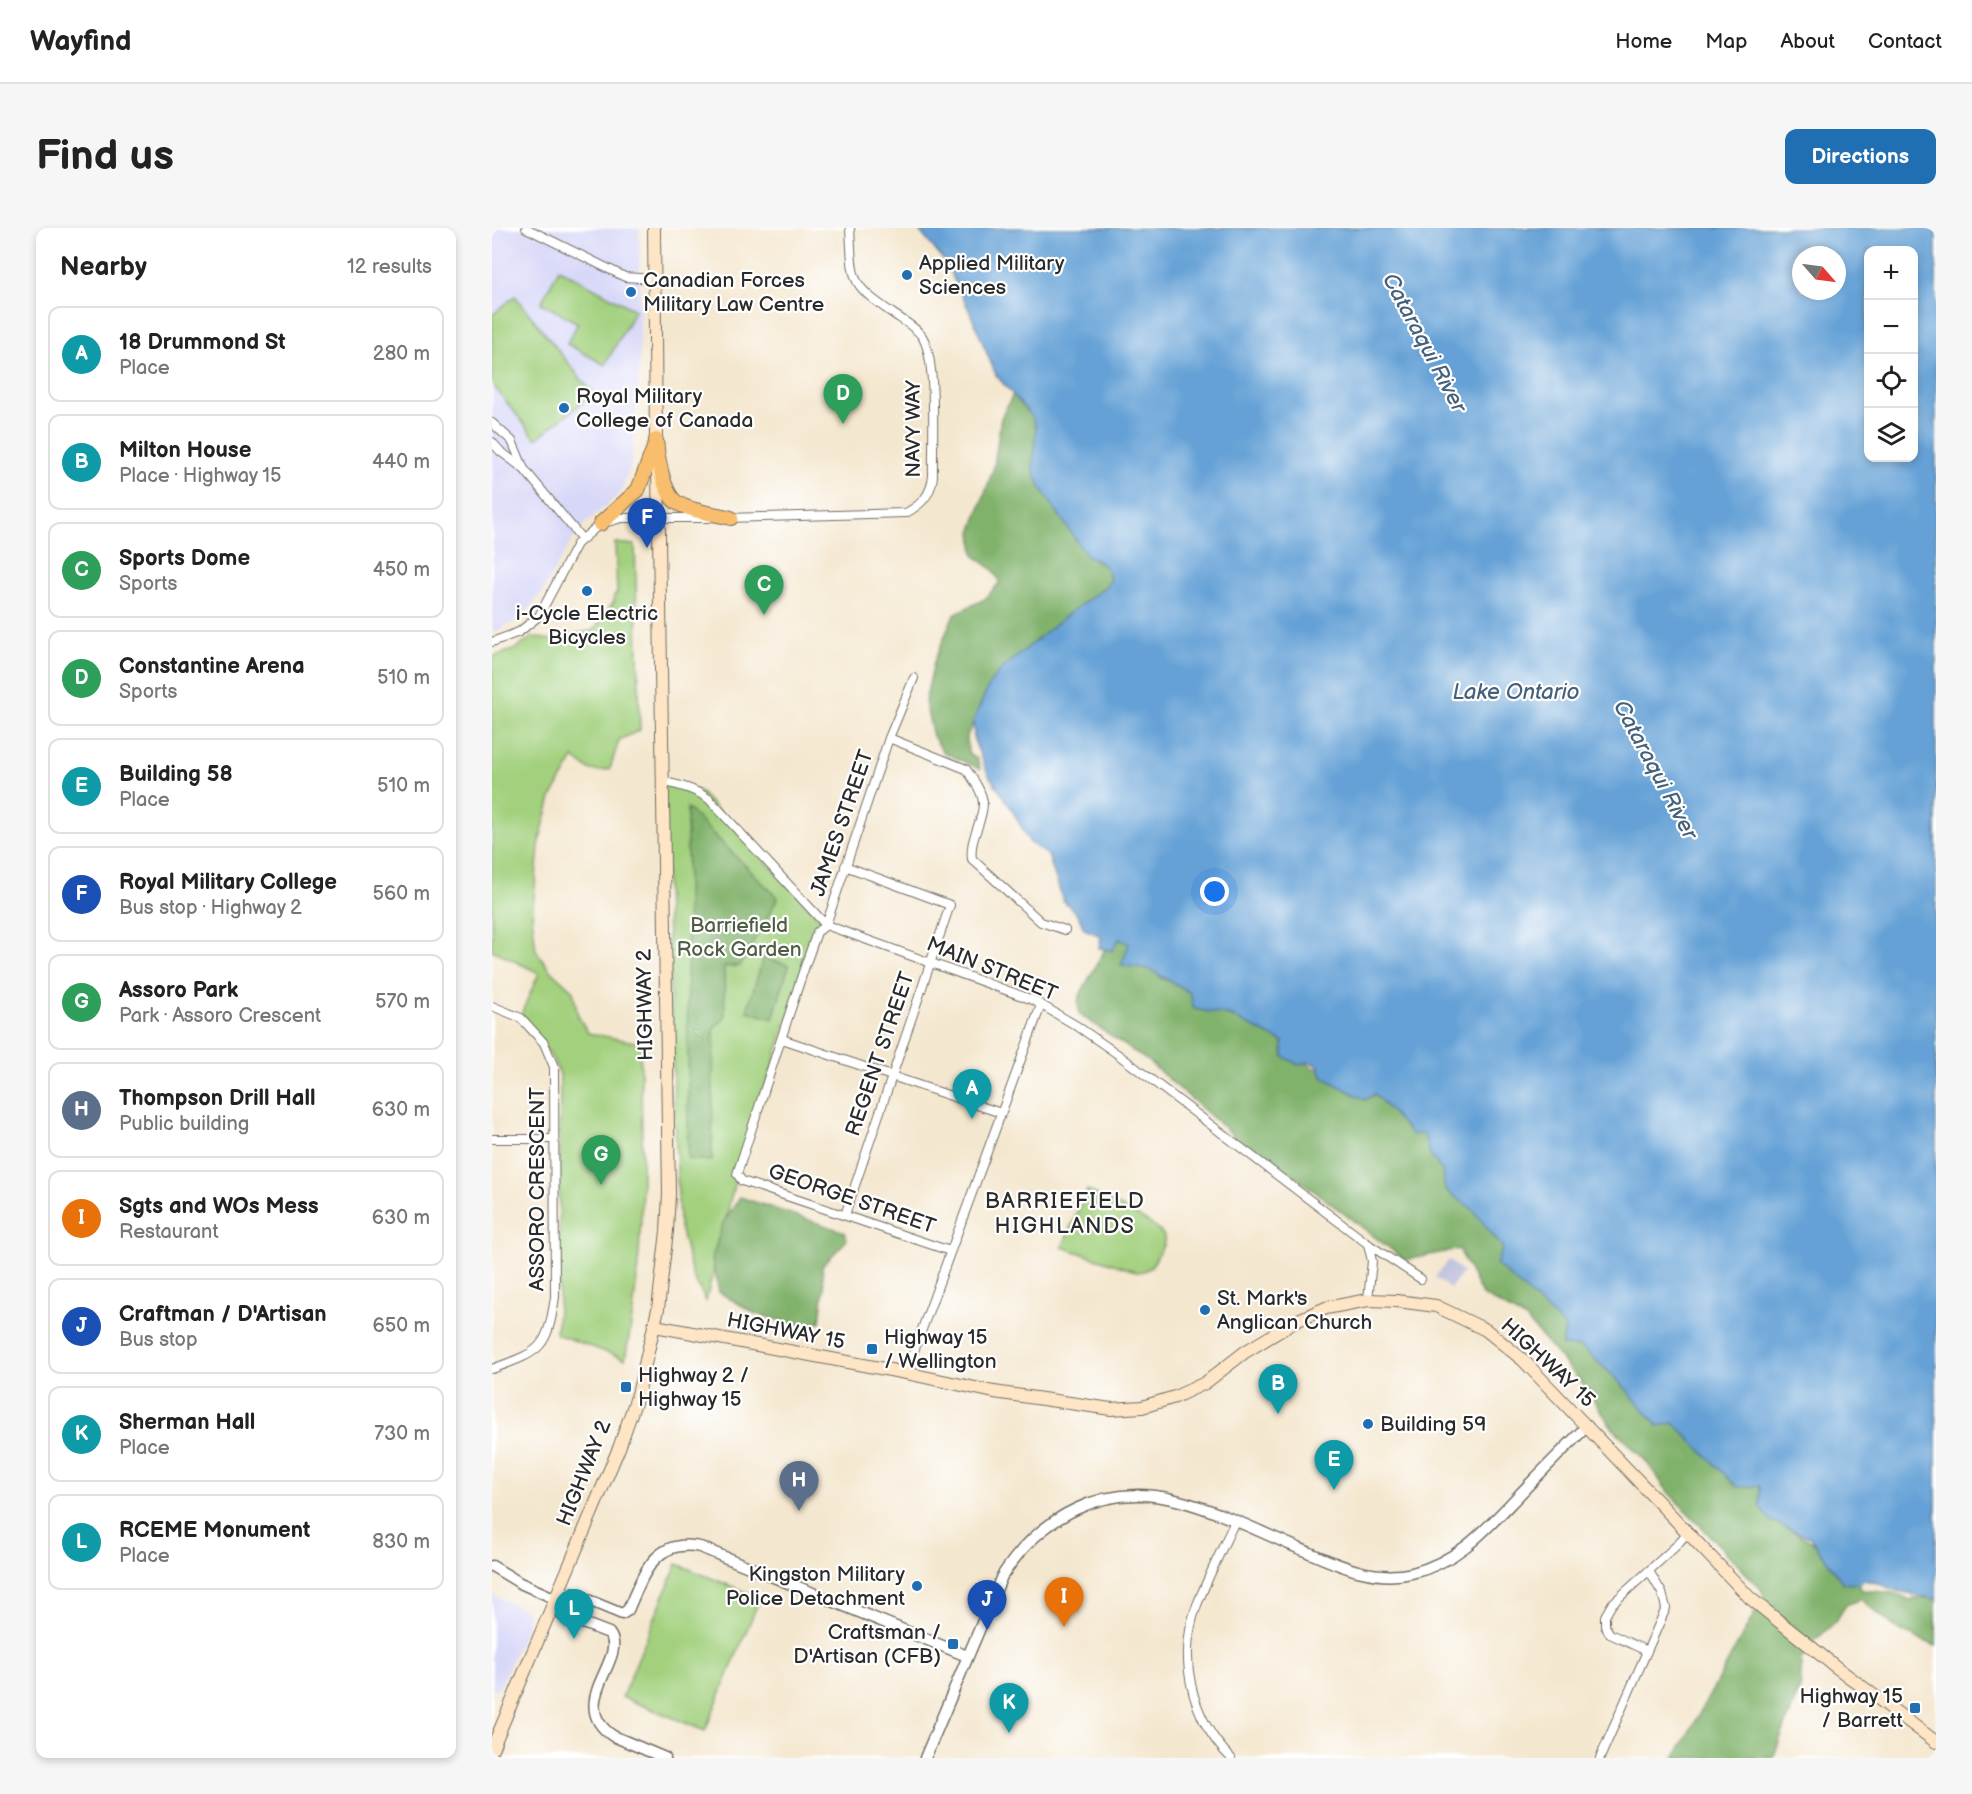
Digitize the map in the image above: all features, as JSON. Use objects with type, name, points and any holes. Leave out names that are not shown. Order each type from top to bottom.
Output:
[{"type":"main road","name":"HIGHWAY 2","points":[[492,1749],[619,1448],[638,1394],[655,1326],[664,1266],[669,1194],[654,228]]},
{"type":"main road","points":[[657,447],[667,489],[677,503],[731,518]]},
{"type":"main road","points":[[600,524],[638,490],[657,447]]},
{"type":"main road","name":"HIGHWAY 15","points":[[655,1326],[906,1373],[994,1392],[1111,1409],[1142,1407],[1175,1397],[1205,1383],[1245,1352],[1296,1321],[1326,1308],[1368,1300],[1436,1306],[1486,1330],[1540,1376],[1750,1598],[1836,1667],[1936,1742]]},
{"type":"street","points":[[526,228],[625,277],[653,279]]},
{"type":"street","name":"NAVY WAY","points":[[600,524],[622,518],[731,518],[906,513],[918,507],[929,493],[933,476],[932,370],[929,350],[921,335],[867,295],[857,283],[852,269],[850,228]]},
{"type":"street","points":[[492,423],[512,441],[524,469]]},
{"type":"street","points":[[492,442],[524,469],[582,539]]},
{"type":"street","points":[[492,642],[519,632],[539,616],[573,551],[582,539],[600,524]]},
{"type":"street","name":"JAMES STREET","points":[[742,1181],[737,1174],[738,1168],[817,932],[826,925],[890,738],[914,678]]},
{"type":"street","points":[[890,738],[966,769],[974,780],[983,801],[970,847],[972,859],[1041,922],[1065,930]]},
{"type":"street","name":"MAIN STREET","points":[[662,782],[699,791],[709,798],[826,925],[1033,1000],[1077,1026],[1368,1244],[1421,1279]]},
{"type":"street","name":"REGENT STREET","points":[[845,866],[950,904],[845,1215]]},
{"type":"street","points":[[906,1373],[1041,1005]]},
{"type":"street","name":"ASSORO CRESCENT","points":[[492,1006],[521,1018],[544,1044],[554,1067],[555,1297],[548,1335],[530,1355],[492,1369]]},
{"type":"street","points":[[782,1040],[1001,1113]]},
{"type":"street","points":[[492,1139],[554,1139]]},
{"type":"street","name":"GEORGE STREET","points":[[742,1181],[950,1251]]},
{"type":"street","points":[[1368,1244],[1372,1261],[1368,1300]]},
{"type":"street","points":[[925,1758],[995,1590],[1015,1556],[1034,1536],[1074,1510],[1101,1500],[1130,1496],[1175,1500],[1235,1521],[1357,1572],[1383,1576],[1412,1573],[1444,1562],[1469,1545],[1587,1426]]},
{"type":"street","points":[[1231,1758],[1216,1741],[1202,1719],[1193,1693],[1188,1667],[1188,1642],[1197,1607],[1235,1521]]},
{"type":"street","points":[[1647,1651],[1610,1634],[1605,1626],[1605,1616],[1612,1604],[1688,1532]]},
{"type":"street","points":[[492,1566],[520,1583],[555,1598],[572,1593],[622,1614],[628,1610],[647,1568],[656,1557],[667,1549],[689,1544],[968,1656]]},
{"type":"street","points":[[1600,1758],[1666,1608],[1662,1593],[1648,1571]]},
{"type":"street","points":[[555,1598],[562,1615],[609,1633],[613,1638],[614,1647],[595,1696],[594,1706],[605,1731],[665,1758]]},
{"type":"shaded area","name":"Royal Military College of Canada","points":[[492,228],[639,228],[640,354],[632,461],[622,490],[584,524],[570,543],[541,594],[521,618],[492,633]]},
{"type":"shaded area","points":[[1449,1260],[1463,1272],[1450,1289],[1435,1277]]},
{"type":"shaded area","points":[[492,1594],[527,1611],[527,1625],[499,1689],[492,1689]]},
{"type":"green space","points":[[559,269],[635,310],[605,365],[567,344],[578,323],[541,303]]},
{"type":"green space","points":[[515,296],[593,394],[536,439],[492,384],[492,315]]},
{"type":"green space","points":[[1017,387],[1115,564],[1118,588],[984,700],[967,736],[968,753],[977,759],[980,769],[943,752],[933,736],[925,702],[934,662],[954,614],[985,599],[1000,582],[993,570],[974,555],[972,530],[994,467],[1001,418]]},
{"type":"green space","points":[[615,543],[635,545],[640,730],[619,740],[610,769],[590,770],[574,758],[551,798],[540,838],[532,917],[536,950],[549,969],[573,991],[578,1016],[588,1033],[640,1043],[642,1202],[637,1281],[625,1359],[556,1334],[559,1297],[560,1074],[548,1051],[519,1019],[539,973],[492,950],[492,657],[516,649],[532,637],[552,640],[594,630],[614,602],[614,595],[617,594]]},
{"type":"green space","name":"Barriefield Rock Garden","points":[[662,782],[699,791],[826,925],[817,932],[738,1168],[706,1301],[692,1274],[679,1223]]},
{"type":"green space","points":[[687,808],[778,898],[740,966],[724,967],[725,1018],[714,1028],[712,1161],[688,1159]]},
{"type":"green space","points":[[1142,936],[1161,978],[1205,990],[1227,1015],[1247,1022],[1271,1025],[1313,1068],[1335,1072],[1395,1092],[1736,1470],[1768,1493],[1783,1525],[1829,1552],[1862,1590],[1894,1593],[1910,1600],[1936,1596],[1936,1646],[1899,1630],[1860,1599],[1846,1605],[1835,1622],[1809,1646],[1801,1660],[1801,1685],[1773,1758],[1675,1758],[1764,1596],[1761,1589],[1669,1493],[1645,1460],[1612,1427],[1581,1382],[1526,1319],[1482,1295],[1459,1249],[1405,1260],[1276,1162],[1244,1145],[1149,1062],[1079,1014],[1078,1001],[1082,991],[1109,942]]},
{"type":"green space","points":[[763,958],[789,965],[773,1019],[747,1011]]},
{"type":"green space","points":[[1087,1190],[1152,1225],[1164,1237],[1164,1244],[1148,1269],[1138,1272],[1062,1247]]},
{"type":"green space","points":[[740,1197],[845,1232],[846,1241],[822,1266],[824,1287],[820,1322],[805,1327],[756,1314],[719,1292],[712,1258],[723,1223]]},
{"type":"green space","points":[[677,1564],[760,1598],[705,1731],[622,1697]]},
{"type":"water","name":"Lake Ontario","points":[[917,228],[1936,228],[1936,1599],[1903,1593],[1864,1580],[1858,1584],[1843,1583],[1810,1537],[1771,1521],[1760,1508],[1760,1486],[1737,1487],[1674,1423],[1658,1426],[1618,1380],[1581,1347],[1562,1346],[1565,1327],[1496,1264],[1503,1248],[1472,1209],[1445,1190],[1443,1172],[1430,1155],[1423,1133],[1412,1135],[1375,1094],[1365,1100],[1322,1077],[1319,1067],[1310,1062],[1298,1065],[1283,1056],[1283,1042],[1231,1016],[1194,1009],[1190,993],[1149,969],[1121,965],[1129,944],[1119,939],[1112,951],[1099,948],[1101,936],[1084,929],[1078,915],[1063,900],[1048,855],[1030,843],[1011,808],[988,774],[974,740],[973,721],[990,683],[1003,668],[1063,618],[1105,587],[1110,581],[1109,574],[1105,566],[1086,555],[1040,487],[1033,468],[1036,428],[1032,417],[996,375],[969,310],[945,262]]},
{"type":"place","name":"Applied Military Sciences","points":[[907,275]]},
{"type":"place","name":"Canadian Forces Military Law Centre","points":[[631,292]]},
{"type":"place","name":"Royal Military College of Canada","points":[[564,408]]},
{"type":"place","name":"Constantine Arena","points":[[843,424]]},
{"type":"place","name":"Royal Military College","points":[[647,548]]},
{"type":"place","name":"i-Cycle Electric Bicycles","points":[[587,591]]},
{"type":"place","name":"Sports Dome","points":[[764,615]]},
{"type":"place","name":"18 Drummond St","points":[[972,1119]]},
{"type":"place","name":"Assoro Park","points":[[601,1185]]},
{"type":"place","name":"St. Mark's Anglican Church","points":[[1205,1310]]},
{"type":"place","name":"Highway 15 / Wellington","points":[[872,1349]]},
{"type":"place","name":"Highway 2 / Highway 15","points":[[626,1387]]},
{"type":"place","name":"Milton House","points":[[1278,1414]]},
{"type":"place","name":"Building 59","points":[[1368,1424]]},
{"type":"place","name":"Building 58","points":[[1334,1490]]},
{"type":"place","name":"Thompson Drill Hall","points":[[799,1511]]},
{"type":"place","name":"Kingston Military Police Detachment","points":[[917,1586]]},
{"type":"place","name":"Sgts and WOs Mess","points":[[1064,1627]]},
{"type":"place","name":"Craftman / D'Artisan","points":[[987,1630]]},
{"type":"place","name":"RCEME Monument","points":[[574,1639]]},
{"type":"place","name":"Craftsman / D'Artisan (CFB)","points":[[953,1644]]},
{"type":"place","name":"Highway 15 / Barrett","points":[[1915,1708]]},
{"type":"place","name":"Sherman Hall","points":[[1009,1733]]},
{"type":"district","name":"BARRIEFIELD HIGHLANDS","points":[[1065,1214]]},
{"type":"water label","name":"Cataraqui River","points":[[1424,343]]},
{"type":"water label","name":"Cataraqui River","points":[[1655,770]]}]
